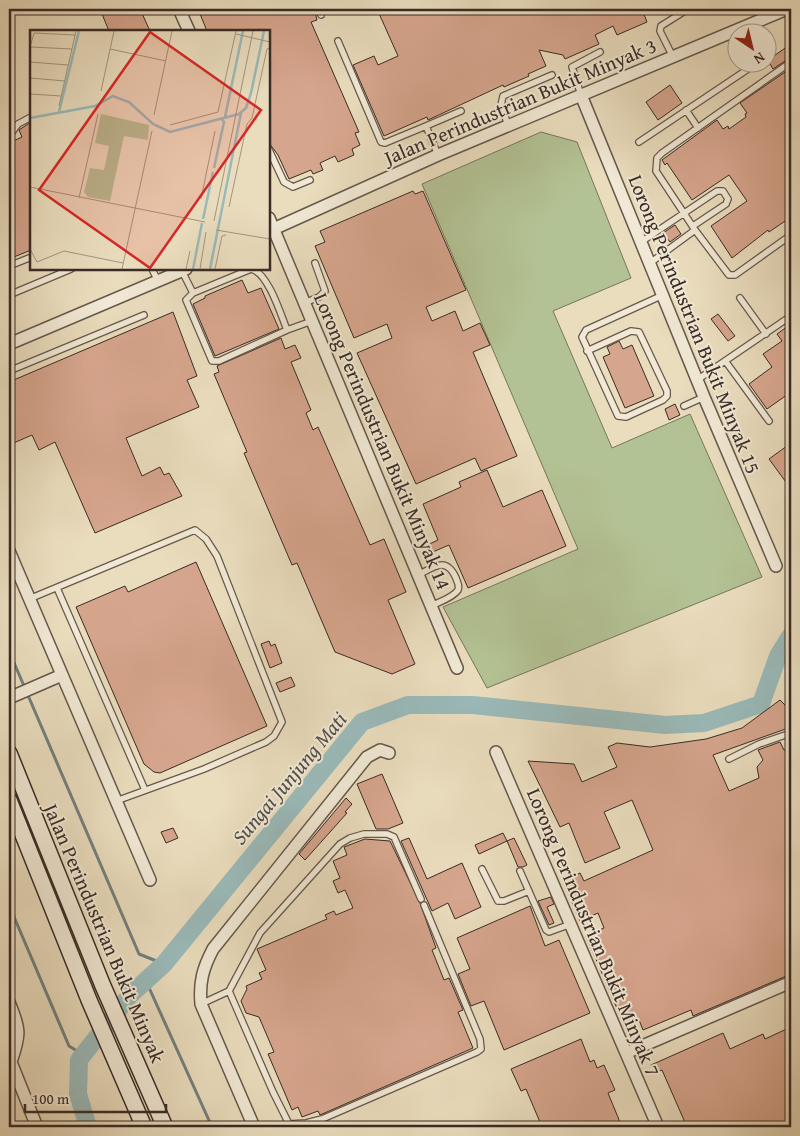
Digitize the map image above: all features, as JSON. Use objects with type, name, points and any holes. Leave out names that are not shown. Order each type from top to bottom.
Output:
[{"type":"main road","name":"Jalan Perindustrian Bukit Minyak","points":[[9,753],[103,986],[165,1127]]},
{"type":"main road","name":"Jalan Perindustrian Bukit Minyak","points":[[9,800],[89,1000],[144,1127]]},
{"type":"street","points":[[179,9],[189,30]]},
{"type":"street","name":"Jalan Perindustrian Bukit Minyak 3","points":[[271,230],[508,125],[787,9]]},
{"type":"street","name":"Lorong Perindustrian Bukit Minyak 15","points":[[581,95],[704,398],[776,566]]},
{"type":"street","name":"Lorong Perindustrian Bukit Minyak 14","points":[[271,230],[304,302],[457,668]]},
{"type":"street","points":[[9,344],[184,270]]},
{"type":"street","points":[[9,551],[150,880]]},
{"type":"street","points":[[9,698],[62,675]]},
{"type":"street","points":[[254,1127],[201,1004],[200,984],[202,971],[214,949],[366,757],[380,750],[389,753]]},
{"type":"street","name":"Lorong Perindustrian Bukit Minyak 7","points":[[496,752],[658,1127]]},
{"type":"street","points":[[626,1053],[791,982]]},
{"type":"street","points":[[9,1002],[18,1026],[19,1039],[10,1060],[37,1127]]},
{"type":"lane","points":[[673,56],[660,30],[661,26],[688,9]]},
{"type":"lane","points":[[338,41],[381,142],[385,143],[461,111]]},
{"type":"lane","points":[[581,95],[572,67],[600,52]]},
{"type":"lane","points":[[791,62],[662,153],[656,165],[656,171],[683,213],[725,272],[732,275],[791,235]]},
{"type":"lane","points":[[639,142],[743,72]]},
{"type":"lane","points":[[508,125],[501,105],[503,96],[552,75]]},
{"type":"lane","points":[[686,110],[698,128]]},
{"type":"lane","points":[[9,136],[18,124],[30,118]]},
{"type":"lane","points":[[426,126],[438,155]]},
{"type":"lane","points":[[270,152],[284,182],[288,185],[292,187],[310,180]]},
{"type":"lane","points":[[641,242],[717,191],[723,191],[728,199],[726,204],[650,263]]},
{"type":"lane","points":[[9,266],[29,258]]},
{"type":"lane","points":[[304,302],[319,297],[325,290],[315,263]]},
{"type":"lane","points":[[9,296],[69,270]]},
{"type":"lane","points":[[152,270],[158,281]]},
{"type":"lane","points":[[184,270],[192,293]]},
{"type":"lane","points":[[287,330],[266,282],[255,270],[192,293],[186,300],[212,361],[219,361],[287,330],[312,321]]},
{"type":"lane","points":[[587,351],[637,330],[641,334],[667,391],[667,396],[656,404],[620,418],[616,414],[587,351],[582,337],[586,330],[663,294]]},
{"type":"lane","points":[[740,298],[766,334]]},
{"type":"lane","points":[[9,371],[144,315]]},
{"type":"lane","points":[[697,380],[791,316]]},
{"type":"lane","points":[[726,362],[769,421]]},
{"type":"lane","points":[[684,406],[704,398]]},
{"type":"lane","points":[[29,599],[195,530],[206,539],[217,556],[282,722],[274,736],[266,742],[204,770],[116,800]]},
{"type":"lane","points":[[418,575],[438,565],[448,566],[452,570],[458,585],[454,594],[431,606]]},
{"type":"lane","points":[[56,588],[145,790]]},
{"type":"lane","points":[[729,758],[759,744],[791,734]]},
{"type":"lane","points":[[201,1004],[230,991],[260,933],[335,848],[350,838],[374,833],[394,837],[480,1039],[480,1049],[322,1119],[306,1123],[289,1124],[283,1127]]},
{"type":"lane","points":[[482,870],[498,901],[504,901],[529,891]]},
{"type":"lane","points":[[520,872],[546,930],[549,932],[571,924]]},
{"type":"lane","points":[[230,991],[273,1092],[289,1124]]},
{"type":"green space","points":[[541,132],[577,142],[631,278],[553,311],[612,448],[690,414],[762,577],[487,688],[443,607],[578,549],[422,184]]},
{"type":"building","points":[[100,9],[140,9],[150,30],[109,30]]},
{"type":"building","points":[[198,9],[314,9],[317,20],[311,22],[359,132],[355,133],[360,145],[352,149],[354,155],[338,162],[335,156],[320,163],[323,170],[313,174],[311,170],[289,179],[278,155],[270,144],[270,30],[207,30]]},
{"type":"building","points":[[377,9],[642,9],[647,22],[617,35],[613,26],[595,35],[599,44],[565,59],[563,55],[539,50],[546,66],[528,74],[529,76],[504,87],[503,85],[428,120],[427,117],[384,136],[353,65],[374,56],[378,65],[398,56]]},
{"type":"building","points":[[791,44],[791,57],[778,66],[778,53]]},
{"type":"building","points":[[791,68],[791,217],[769,232],[768,230],[732,258],[711,226],[747,201],[729,175],[692,200],[667,163],[665,165],[662,160],[717,120],[723,129],[728,126],[729,129],[746,117],[745,114],[747,113],[740,103]]},
{"type":"building","points":[[670,85],[682,103],[658,120],[646,102]]},
{"type":"building","points":[[30,123],[30,250],[9,259],[9,143],[22,137],[19,130]]},
{"type":"building","points":[[413,191],[415,194],[423,191],[466,290],[426,307],[432,321],[455,311],[463,331],[480,323],[490,345],[473,352],[517,456],[481,471],[475,458],[416,484],[357,353],[392,338],[387,324],[354,338],[315,246],[325,242],[320,231]]},
{"type":"building","points":[[675,225],[681,234],[670,242],[663,233]]},
{"type":"building","points":[[242,280],[248,293],[261,288],[279,329],[215,356],[193,304],[205,298],[205,296]]},
{"type":"building","points":[[173,312],[197,376],[187,380],[199,407],[126,438],[142,476],[160,467],[164,475],[169,473],[182,496],[95,533],[55,442],[39,450],[32,435],[9,445],[9,382]]},
{"type":"building","points":[[718,314],[735,336],[728,341],[711,319]]},
{"type":"building","points":[[791,324],[791,392],[767,409],[749,384],[772,367],[763,354],[782,341],[777,334]]},
{"type":"building","points":[[281,338],[285,349],[295,345],[301,358],[291,362],[311,410],[306,413],[313,430],[318,427],[370,545],[384,539],[406,592],[388,600],[415,664],[392,674],[335,652],[297,563],[292,565],[244,453],[247,452],[214,374],[219,372],[217,366]]},
{"type":"building","points":[[619,341],[623,349],[632,345],[654,396],[625,408],[603,357],[610,354],[607,347]]},
{"type":"building","points":[[675,404],[680,415],[669,420],[665,409]]},
{"type":"building","points":[[791,443],[791,489],[769,459]]},
{"type":"building","points":[[487,470],[503,507],[542,490],[566,546],[468,588],[449,545],[428,554],[425,546],[438,540],[423,504],[461,487],[459,482]]},
{"type":"building","points":[[196,562],[267,726],[160,773],[154,772],[144,764],[76,607],[125,586],[128,592]]},
{"type":"building","points":[[269,641],[271,646],[275,644],[282,663],[270,668],[261,644]]},
{"type":"building","points":[[291,677],[295,686],[280,692],[276,683]]},
{"type":"building","points":[[791,699],[791,727],[713,755],[729,791],[759,778],[757,767],[763,760],[758,750],[780,742],[784,750],[791,751],[791,974],[693,1016],[691,1010],[643,1030],[639,1020],[625,1027],[586,936],[604,928],[598,913],[580,921],[563,881],[580,873],[584,881],[653,850],[632,800],[604,812],[620,848],[585,863],[569,823],[560,827],[528,761],[574,764],[582,782],[617,767],[608,747],[617,743],[650,747],[706,739],[742,728],[780,700],[785,705]]},
{"type":"building","points":[[382,774],[403,823],[388,829],[376,829],[357,784]]},
{"type":"building","points":[[346,798],[352,804],[345,812],[347,813],[305,860],[299,854]]},
{"type":"building","points":[[173,828],[178,838],[166,843],[161,832]]},
{"type":"building","points":[[503,833],[507,841],[479,854],[475,845]]},
{"type":"building","points":[[409,838],[427,879],[462,863],[481,907],[455,919],[448,903],[432,911],[401,841]]},
{"type":"building","points":[[514,838],[527,865],[523,867],[518,867],[507,841]]},
{"type":"building","points":[[365,839],[390,841],[420,903],[436,948],[432,950],[444,980],[449,978],[463,1010],[458,1012],[473,1048],[320,1115],[318,1111],[302,1117],[298,1107],[292,1110],[268,1054],[274,1052],[259,1017],[246,1013],[241,1001],[247,989],[246,986],[262,979],[259,973],[266,970],[257,949],[327,919],[325,915],[334,911],[336,915],[353,908],[345,890],[338,893],[333,881],[340,878],[333,861],[347,855],[344,847]]},
{"type":"building","points":[[551,897],[554,904],[547,907],[554,923],[549,925],[538,901]]},
{"type":"building","points":[[530,906],[545,946],[559,940],[590,1013],[504,1050],[484,1001],[471,1006],[458,974],[470,969],[457,938]]},
{"type":"building","points":[[791,1027],[791,1127],[687,1127],[662,1070],[655,1073],[651,1065],[723,1033],[730,1049],[763,1034],[765,1039]]},
{"type":"building","points":[[581,1039],[590,1062],[594,1060],[597,1068],[604,1065],[615,1090],[608,1093],[622,1127],[542,1127],[526,1089],[521,1091],[511,1069]]},
{"type":"waterway","name":"Sungai Junjung Mati","points":[[88,1127],[78,1094],[79,1060],[130,995],[164,964],[362,722],[408,705],[473,705],[665,725],[704,723],[761,704],[778,656],[791,635]]},
{"type":"waterway","points":[[9,651],[139,954],[164,964]]},
{"type":"waterway","points":[[9,905],[69,1046],[82,1054]]},
{"type":"waterway","points":[[146,981],[212,1127]]}]
